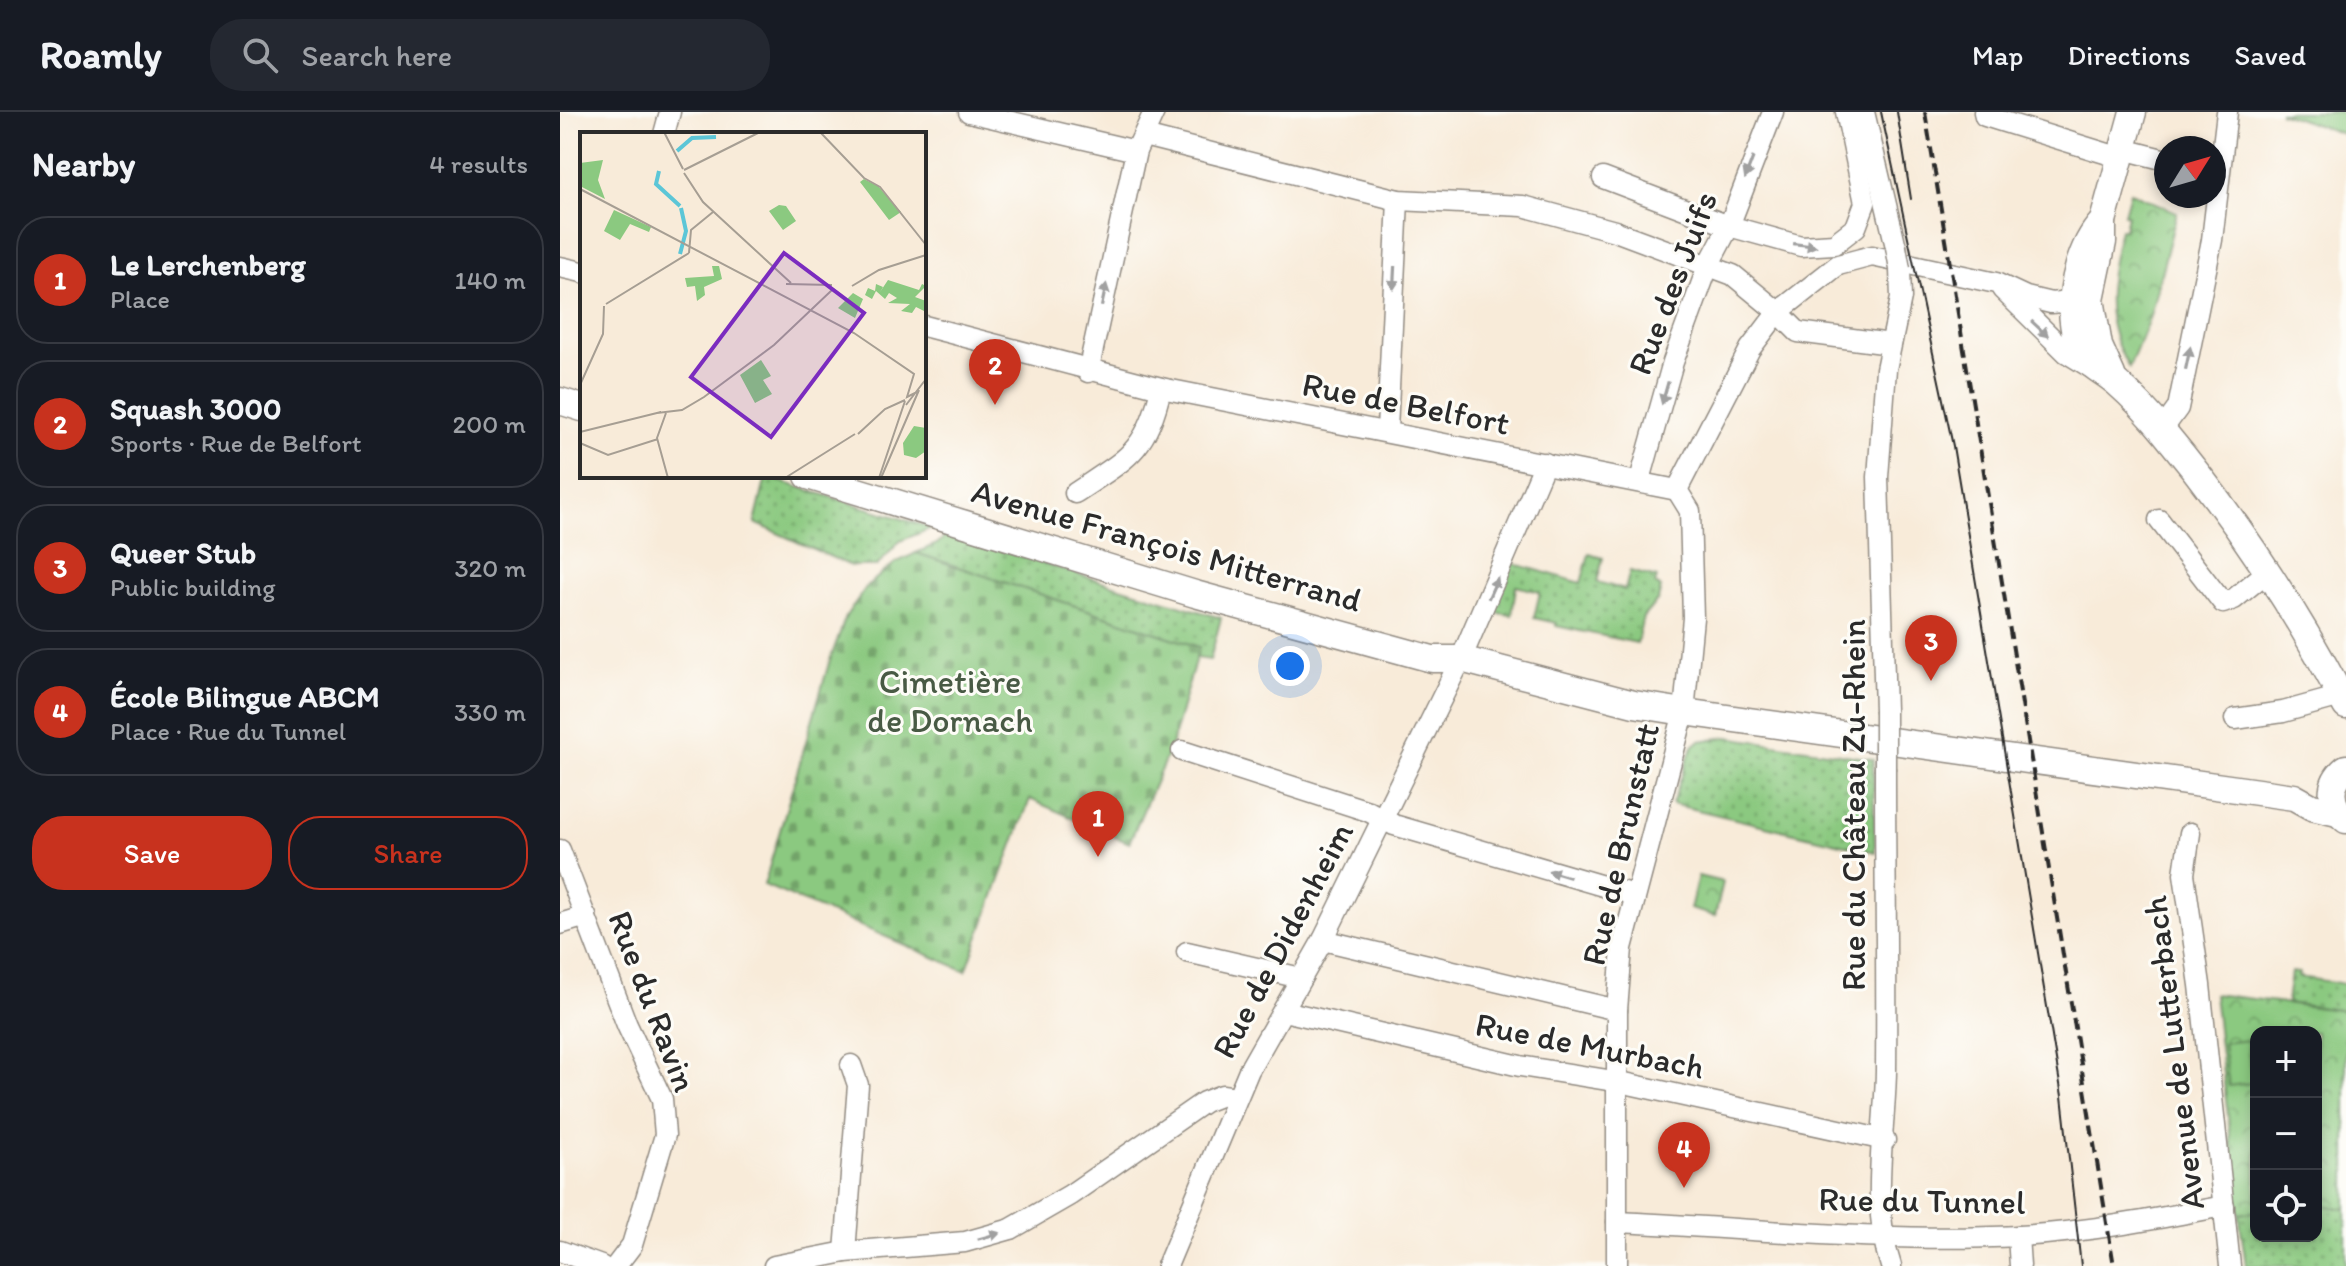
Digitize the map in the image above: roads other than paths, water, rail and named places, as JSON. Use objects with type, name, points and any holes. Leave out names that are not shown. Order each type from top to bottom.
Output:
[{"type":"main road","points":[[2133,112],[2082,299],[2072,320],[2077,343],[2090,367],[2116,382],[2162,430],[2236,524],[2301,622],[2343,701]]},
{"type":"main road","points":[[2082,299],[2116,382]]},
{"type":"main road","points":[[560,385],[580,390]]},
{"type":"main road","points":[[560,401],[580,407]]},
{"type":"main road","name":"Avenue François Mitterrand","points":[[815,478],[1195,594],[1432,659],[1461,659],[1634,704],[2294,797],[2312,807],[2342,816]]},
{"type":"main road","name":"Avenue François Mitterrand","points":[[871,478],[915,494],[1200,578],[1435,642],[1461,659]]},
{"type":"main road","points":[[2342,771],[2332,794],[2342,816]]},
{"type":"main road","name":"Avenue François Mitterrand","points":[[2294,797],[2342,771]]},
{"type":"street","points":[[665,132],[670,112]]},
{"type":"street","points":[[969,112],[1140,143],[1398,200],[1523,206],[1615,231],[1733,275],[1798,332],[1891,344]]},
{"type":"street","points":[[1088,372],[1140,143],[1154,112]]},
{"type":"street","name":"Rue des Juifs","points":[[1640,480],[1673,362],[1708,266],[1729,226],[1773,112]]},
{"type":"street","points":[[1603,178],[1729,226],[1813,247],[1834,244],[1850,234],[1862,215],[1865,196],[1846,112]]},
{"type":"street","name":"Rue du Château Zu-Rhein","points":[[1864,112],[1896,247],[1901,298],[1891,344],[1878,477],[1888,938],[1885,1140],[1880,1206],[1883,1236],[1891,1266]]},
{"type":"street","points":[[1984,112],[1985,116],[2122,154],[2154,158]]},
{"type":"street","points":[[2223,136],[2227,112]]},
{"type":"street","points":[[1387,430],[1398,200]]},
{"type":"street","points":[[2162,430],[2178,408],[2212,208]]},
{"type":"street","points":[[1677,490],[1750,349],[1778,312],[1823,274],[1859,257],[1885,258],[1996,283],[2026,297],[2051,303],[2082,299]]},
{"type":"street","points":[[560,267],[580,272]]},
{"type":"street","points":[[1996,283],[2067,353],[2090,367]]},
{"type":"street","name":"Rue de Belfort","points":[[926,327],[1088,372],[1161,388],[1640,480],[1677,490]]},
{"type":"street","points":[[1075,493],[1127,459],[1143,442],[1154,422],[1161,388]]},
{"type":"street","name":"Rue de Didenheim","points":[[774,1266],[845,1252],[951,1244],[1011,1229],[1070,1195],[1204,1102],[1222,1095],[1236,1097],[1323,940],[1461,659],[1545,463]]},
{"type":"street","name":"Rue de Brunstatt","points":[[1617,1266],[1620,1082],[1617,1010],[1622,948],[1684,712],[1693,618],[1690,511],[1677,490]]},
{"type":"street","points":[[2159,520],[2223,603],[2234,599],[2268,571]]},
{"type":"street","points":[[2235,719],[2343,701]]},
{"type":"street","points":[[1182,751],[1368,811],[1394,825],[1634,895]]},
{"type":"street","name":"Avenue de Lutterbach","points":[[2190,833],[2184,874],[2200,985],[2230,1266]]},
{"type":"street","name":"Rue du Ravin","points":[[560,850],[627,1025],[662,1099],[665,1135],[632,1245],[616,1266]]},
{"type":"street","points":[[560,924],[586,916]]},
{"type":"street","points":[[1323,940],[1617,1010]]},
{"type":"street","points":[[1187,952],[1301,978]]},
{"type":"street","name":"Rue de Murbach","points":[[1284,1011],[1520,1066],[1620,1082],[1885,1140]]},
{"type":"street","points":[[845,1252],[858,1085],[851,1065]]},
{"type":"street","points":[[1167,1266],[1236,1097]]},
{"type":"street","name":"Rue du Tunnel","points":[[1617,1222],[1883,1236],[2018,1236],[2125,1224],[2224,1206]]},
{"type":"street","points":[[2018,1236],[2020,1266]]},
{"type":"street","points":[[560,1251],[601,1266]]},
{"type":"tram line","points":[[1881,112],[1953,446],[2062,1096],[2081,1266]]},
{"type":"tram line","points":[[1897,112],[1911,199]]},
{"type":"railway","points":[[1925,112],[2114,1266]]},
{"type":"place","name":"Squash 3000","points":[[995,405]]},
{"type":"place","name":"Queer Stub","points":[[1931,681]]},
{"type":"place","name":"Le Lerchenberg","points":[[1098,857]]},
{"type":"place","name":"École Bilingue ABCM","points":[[1684,1188]]},
{"type":"park label","name":"Cimetière de Dornach","points":[[950,700]]}]
